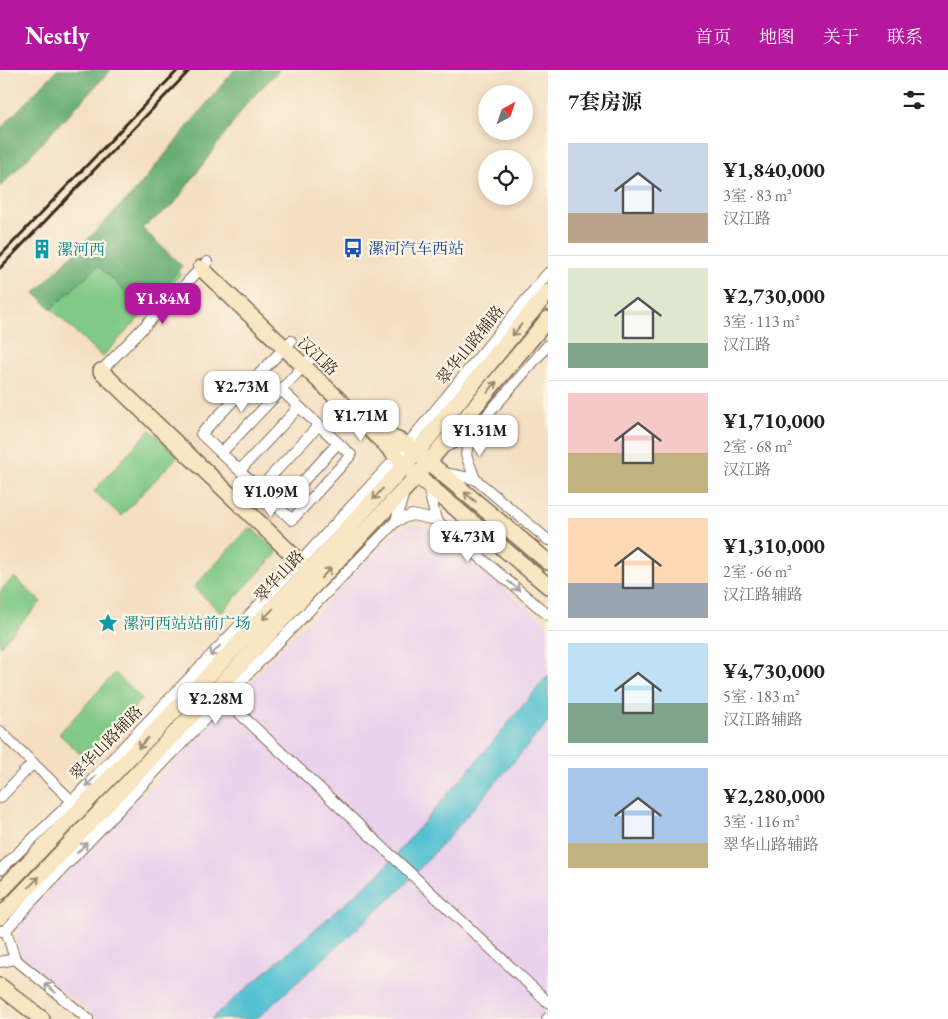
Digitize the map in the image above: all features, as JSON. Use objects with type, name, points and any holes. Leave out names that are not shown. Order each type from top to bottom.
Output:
[{"type":"main road","name":"汉江路","points":[[204,265],[306,363],[400,461],[548,586]]},
{"type":"main road","name":"翠华山路","points":[[0,892],[309,571],[400,461],[548,292]]},
{"type":"main road","name":"翠华山路","points":[[2,926],[220,695],[404,490],[423,481],[434,468],[442,448],[548,319]]},
{"type":"main road","name":"汉江路","points":[[306,363],[391,437],[412,448],[548,562]]},
{"type":"main road","points":[[101,371],[300,562]]},
{"type":"main road","points":[[0,986],[42,1019]]},
{"type":"street","points":[[101,371],[204,265]]},
{"type":"street","name":"翠华山路辅路","points":[[412,448],[548,273]]},
{"type":"street","points":[[281,390],[351,455],[292,520],[201,434],[287,345]]},
{"type":"street","points":[[442,448],[469,436],[548,345]]},
{"type":"street","points":[[221,453],[306,363]]},
{"type":"street","points":[[240,470],[300,407]]},
{"type":"street","points":[[259,489],[319,425]]},
{"type":"street","points":[[469,436],[466,455],[475,479]]},
{"type":"street","points":[[279,508],[338,443]]},
{"type":"street","name":"翠华山路辅路","points":[[0,870],[72,800],[300,562],[400,461]]},
{"type":"street","points":[[434,468],[475,479],[548,540]]},
{"type":"street","points":[[423,481],[436,520]]},
{"type":"street","points":[[396,521],[404,490]]},
{"type":"street","points":[[548,615],[436,520],[412,515],[396,521],[220,695],[548,1002]]},
{"type":"street","points":[[0,730],[72,800]]},
{"type":"street","points":[[0,798],[33,763]]},
{"type":"street","points":[[2,926],[15,958],[88,1019]]},
{"type":"street","points":[[0,962],[15,958]]},
{"type":"shaded area","points":[[413,524],[434,530],[548,625],[548,1007],[538,1019],[98,1019],[22,958],[16,940],[20,922],[395,531]]},
{"type":"green space","points":[[57,70],[111,70],[0,187],[0,129]]},
{"type":"green space","points":[[234,70],[279,70],[247,103],[174,204],[142,228],[182,266],[144,309],[98,266],[51,309],[35,293],[136,190]]},
{"type":"green space","points":[[121,217],[181,274],[102,357],[42,300]]},
{"type":"green space","points":[[150,430],[178,456],[121,516],[94,491]]},
{"type":"green space","points":[[250,527],[278,552],[221,613],[194,587]]},
{"type":"green space","points":[[14,577],[41,602],[0,646],[0,591]]},
{"type":"green space","points":[[115,673],[142,699],[86,759],[59,734]]},
{"type":"water","points":[[548,675],[548,722],[447,839],[398,892],[256,1019],[211,1019],[380,873]]},
{"type":"railway","points":[[0,256],[178,70]]},
{"type":"railway","points":[[0,268],[190,70]]},
{"type":"place","name":"漯河汽车西站","points":[[353,248]]},
{"type":"place","name":"漯河西","points":[[42,249]]},
{"type":"place","name":"漯河西站站前广场","points":[[108,623]]}]
